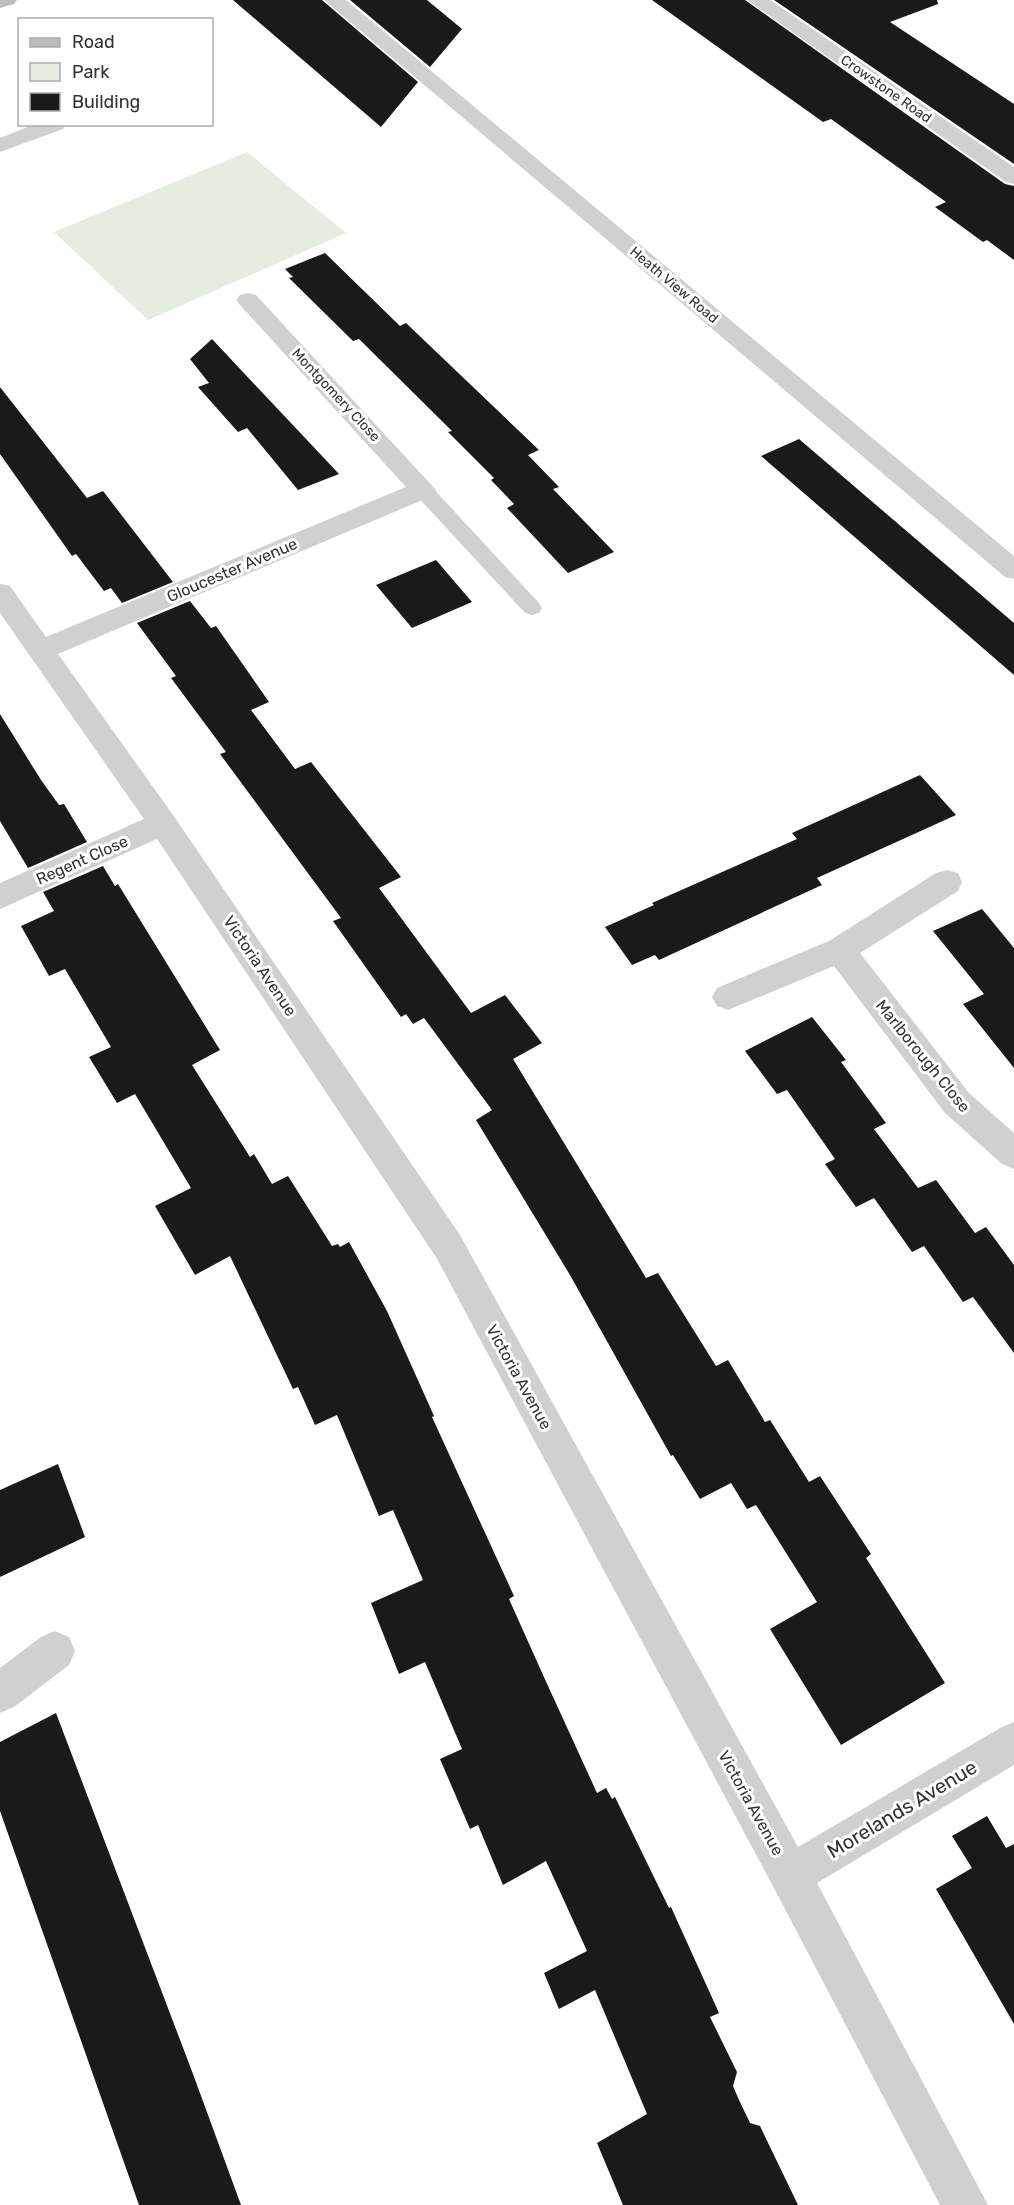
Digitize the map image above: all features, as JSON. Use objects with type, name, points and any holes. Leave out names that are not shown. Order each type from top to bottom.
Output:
[{"type":"street","points":[[0,2],[7,0]]},
{"type":"street","name":"Heath View Road","points":[[334,0],[1014,570]]},
{"type":"street","name":"Crowstone Road","points":[[757,0],[1014,177]]},
{"type":"street","points":[[0,146],[50,126]]},
{"type":"street","name":"Montgomery Close","points":[[248,300],[423,489]]},
{"type":"street","name":"Gloucester Avenue","points":[[40,651],[423,489]]},
{"type":"street","name":"Victoria Avenue","points":[[0,593],[163,823],[448,1246],[790,1875],[965,2205]]},
{"type":"street","name":"Regent Close","points":[[0,897],[163,823]]},
{"type":"street","points":[[728,997],[840,950],[947,882]]},
{"type":"street","name":"Marlborough Close","points":[[840,950],[957,1103],[1014,1154]]},
{"type":"street","points":[[0,1693],[55,1651]]},
{"type":"street","name":"Morelands Avenue","points":[[790,1875],[1014,1743]]},
{"type":"lane","points":[[423,489],[532,608]]},
{"type":"green space","points":[[247,152],[346,233],[148,320],[54,232]]},
{"type":"building","points":[[233,0],[322,0],[418,82],[381,127]]},
{"type":"building","points":[[350,0],[427,0],[462,29],[430,67]]},
{"type":"building","points":[[652,0],[745,0],[1005,184],[1014,186],[1014,260],[987,240],[983,242],[935,207],[946,202],[831,119],[823,122]]},
{"type":"building","points":[[774,0],[937,0],[938,4],[890,22],[1014,104],[1014,164]]},
{"type":"building","points":[[325,253],[400,326],[406,323],[539,450],[528,455],[559,487],[553,489],[614,552],[568,573],[507,508],[514,504],[491,480],[494,478],[448,432],[452,431],[359,339],[353,341],[289,278],[293,277],[285,269]]},
{"type":"building","points":[[212,339],[339,474],[298,490],[247,428],[238,432],[198,387],[209,383],[190,359]]},
{"type":"building","points":[[0,387],[87,498],[103,491],[173,582],[122,603],[111,588],[104,591],[76,554],[72,556],[0,454]]},
{"type":"building","points":[[799,439],[1014,623],[1014,675],[761,456]]},
{"type":"building","points":[[436,560],[472,602],[412,628],[376,585]]},
{"type":"building","points":[[190,601],[211,628],[216,626],[269,702],[251,710],[295,769],[311,762],[401,877],[379,888],[471,1013],[505,995],[542,1043],[513,1059],[646,1278],[658,1273],[716,1366],[728,1360],[765,1422],[770,1420],[809,1482],[820,1476],[871,1554],[866,1558],[945,1683],[841,1745],[770,1629],[817,1602],[756,1505],[747,1509],[731,1483],[700,1499],[673,1455],[671,1456],[570,1275],[476,1120],[492,1110],[424,1018],[413,1024],[406,1014],[401,1017],[333,921],[341,918],[220,754],[226,752],[171,678],[176,676],[137,623]]},
{"type":"building","points":[[0,714],[41,780],[59,805],[64,804],[87,842],[28,868],[0,821]]},
{"type":"building","points":[[920,775],[956,815],[817,878],[822,885],[659,960],[655,955],[632,965],[605,927],[654,905],[652,903],[797,839],[792,833]]},
{"type":"building","points":[[103,866],[115,886],[118,884],[220,1050],[192,1065],[250,1157],[254,1154],[272,1184],[288,1176],[332,1246],[338,1244],[340,1247],[349,1242],[387,1311],[434,1416],[432,1417],[514,1596],[509,1599],[597,1793],[606,1788],[612,1799],[615,1797],[669,1908],[671,1907],[719,2013],[710,2017],[737,2072],[733,2086],[750,2123],[760,2126],[798,2205],[623,2205],[597,2143],[647,2114],[595,1990],[559,2009],[544,1973],[587,1951],[546,1861],[503,1885],[478,1825],[470,1829],[440,1759],[462,1749],[425,1662],[399,1674],[371,1603],[423,1580],[393,1510],[379,1516],[337,1415],[315,1425],[298,1387],[293,1389],[230,1256],[195,1275],[155,1206],[191,1188],[135,1094],[117,1103],[89,1057],[111,1047],[65,969],[49,976],[21,926],[54,911],[43,892]]},
{"type":"building","points":[[982,909],[1014,948],[1014,1068],[963,1004],[984,994],[933,931]]},
{"type":"building","points":[[812,1017],[846,1060],[841,1062],[886,1123],[874,1129],[918,1188],[936,1180],[975,1233],[986,1227],[1014,1265],[1014,1353],[973,1297],[963,1302],[924,1246],[912,1252],[874,1198],[856,1207],[825,1164],[835,1159],[787,1090],[777,1094],[745,1051]]},
{"type":"building","points":[[58,1464],[85,1537],[0,1577],[0,1490]]},
{"type":"building","points":[[56,1713],[241,2205],[139,2205],[0,1811],[0,1742]]},
{"type":"building","points":[[987,1816],[1006,1848],[1014,1844],[1014,2024],[936,1889],[972,1868],[952,1836]]}]
